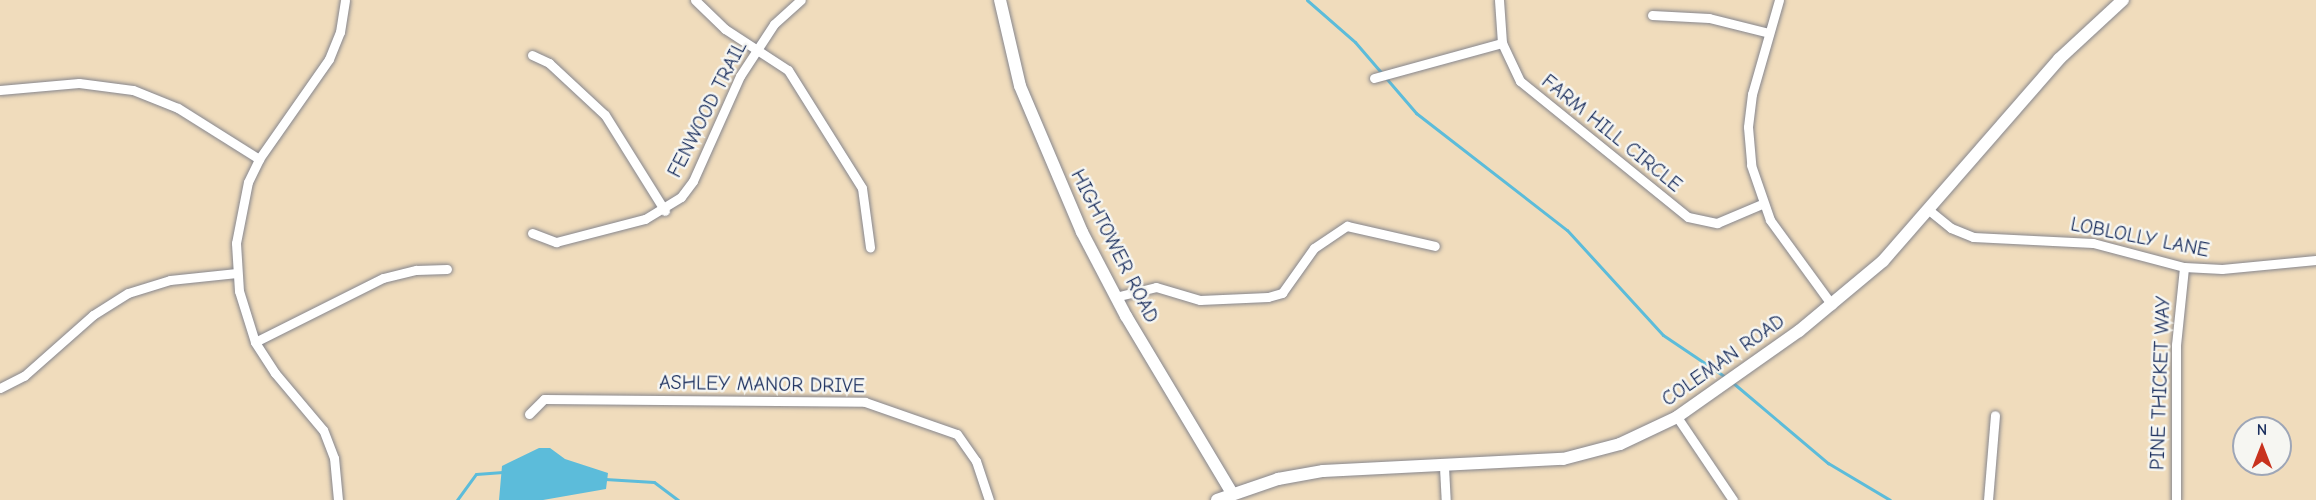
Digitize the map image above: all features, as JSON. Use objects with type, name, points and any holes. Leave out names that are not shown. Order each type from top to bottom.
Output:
[{"type":"street","points":[[338,500],[334,458],[323,430],[275,373],[255,342],[237,273],[240,213],[260,159],[329,59],[340,32],[345,0]]},
{"type":"street","points":[[695,0],[725,29],[758,48],[788,70],[855,174],[866,203],[870,247]]},
{"type":"street","name":"FENWOOD TRAIL","points":[[532,233],[556,242],[665,210],[693,181],[727,101],[758,48],[774,24],[801,0]]},
{"type":"street","name":"HIGHTOWER ROAD","points":[[1000,0],[1006,35],[1030,113],[1115,297],[1232,493]]},
{"type":"street","name":"FARM HILL CIRCLE","points":[[1499,0],[1502,43],[1512,69],[1530,91],[1688,217],[1717,223],[1762,204]]},
{"type":"street","points":[[1779,0],[1769,33],[1748,127],[1751,165],[1762,204],[1780,236],[1832,305]]},
{"type":"street","name":"COLEMAN ROAD","points":[[1216,500],[1278,478],[1323,471],[1444,467],[1573,457],[1620,444],[1677,417],[1832,305],[1882,261],[2059,59],[2123,0]]},
{"type":"street","points":[[1652,15],[1708,18],[1769,33]]},
{"type":"street","points":[[1374,78],[1502,43]]},
{"type":"street","points":[[532,55],[549,63],[605,115],[665,210]]},
{"type":"street","points":[[0,90],[79,83],[133,90],[178,108],[260,159]]},
{"type":"street","name":"LOBLOLLY LANE","points":[[1929,210],[1951,228],[1973,237],[2093,243],[2184,267],[2222,269],[2316,260]]},
{"type":"street","points":[[1115,297],[1156,287],[1200,300],[1268,297],[1282,293],[1314,248],[1347,226],[1436,246]]},
{"type":"street","name":"PINE THICKET WAY","points":[[2176,500],[2176,345],[2184,267]]},
{"type":"street","points":[[255,342],[383,278],[416,270],[447,269]]},
{"type":"street","points":[[0,388],[40,364],[93,315],[128,293],[170,280],[237,273]]},
{"type":"street","name":"ASHLEY MANOR DRIVE","points":[[529,414],[544,399],[865,402],[957,434],[976,461],[989,500]]},
{"type":"street","points":[[1988,500],[1995,416]]},
{"type":"street","points":[[1677,417],[1733,500]]},
{"type":"street","points":[[1444,467],[1446,500]]},
{"type":"water","points":[[539,448],[550,448],[565,459],[608,473],[606,489],[543,500],[499,500],[502,466]]},
{"type":"waterway","points":[[1307,0],[1355,42],[1416,113],[1567,230],[1663,335],[1727,378]]},
{"type":"waterway","points":[[1732,382],[1828,463],[1890,500]]},
{"type":"waterway","points":[[457,500],[476,474],[503,472]]},
{"type":"waterway","points":[[605,479],[654,482],[678,500]]}]
